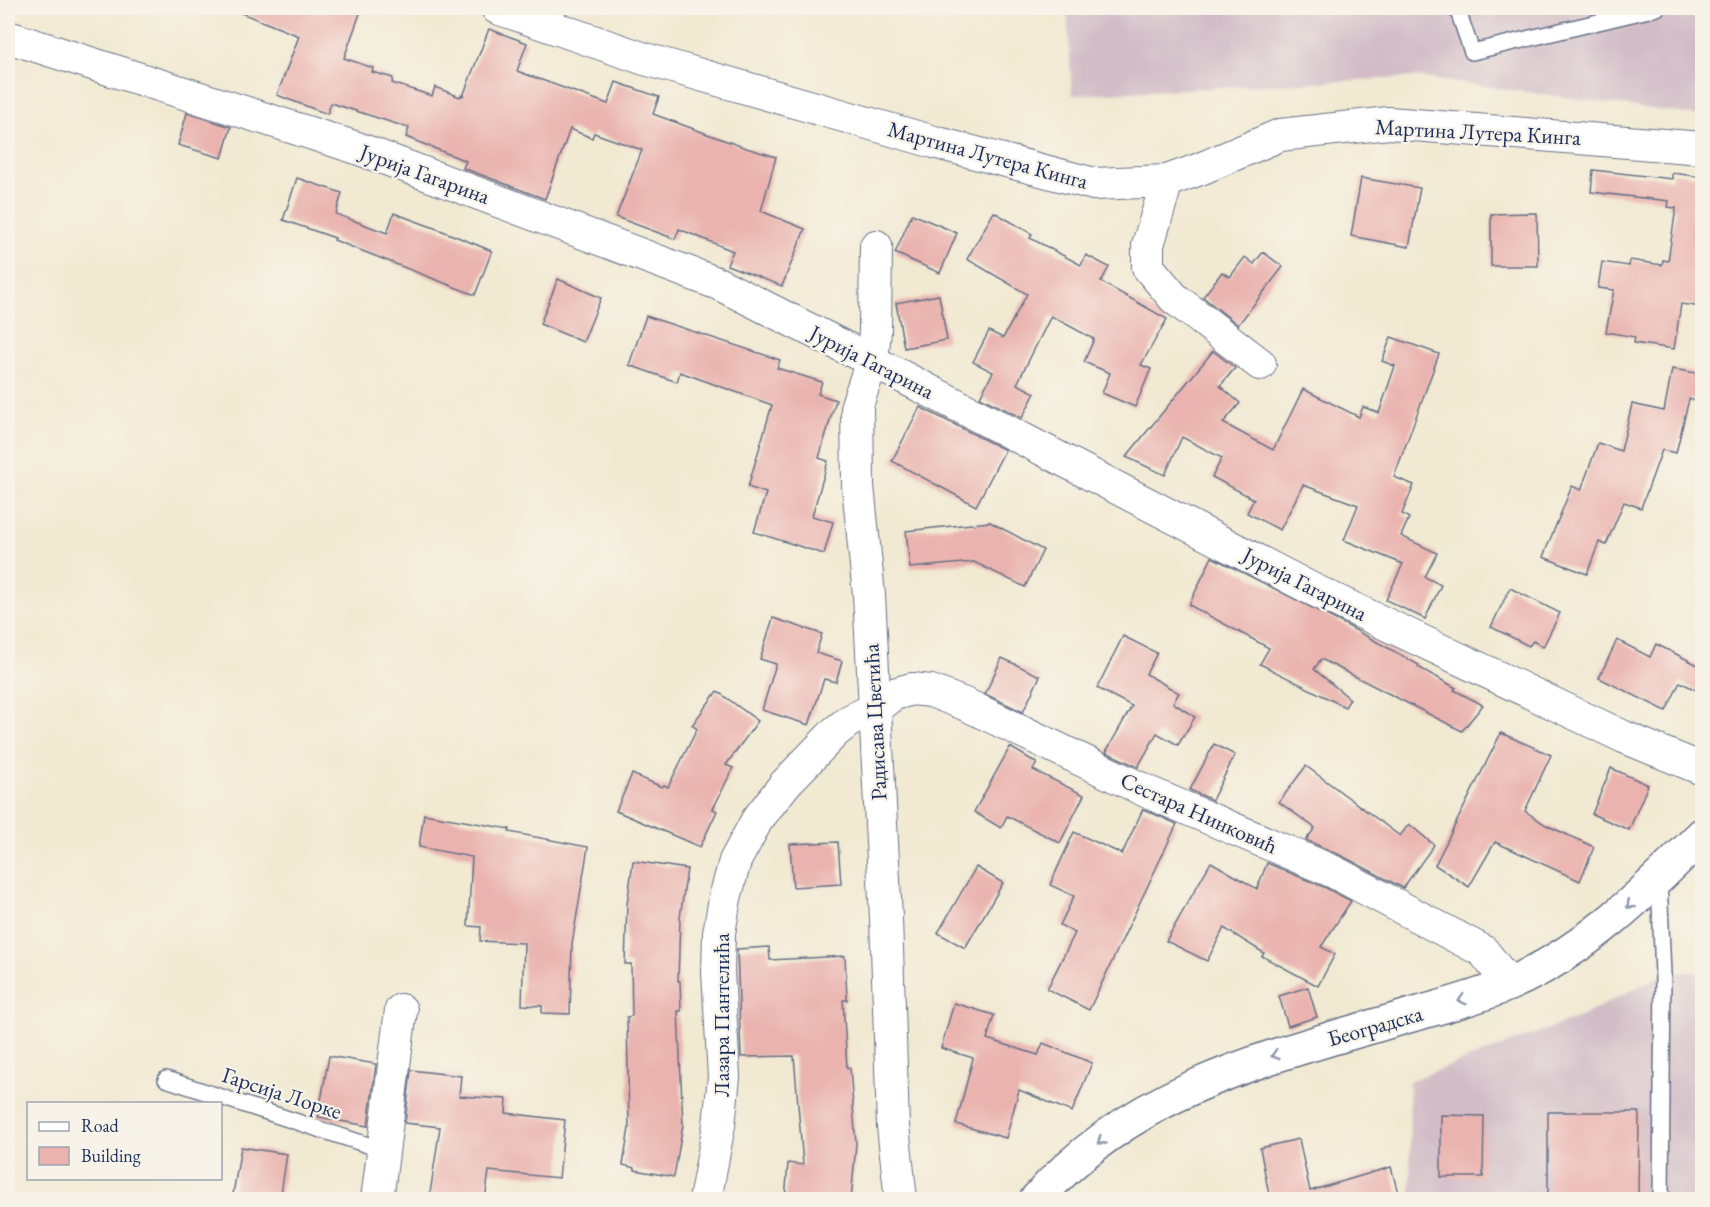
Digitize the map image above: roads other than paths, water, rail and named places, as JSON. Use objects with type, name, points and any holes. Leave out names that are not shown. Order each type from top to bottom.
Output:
[{"type":"street","name":"Мартина Лутера Кинга","points":[[497,8],[656,62],[934,142],[1094,184],[1167,181],[1280,135],[1389,123],[1702,148]]},
{"type":"street","name":"Јурија Гагарина","points":[[8,37],[368,152],[719,285],[872,361],[1312,589],[1624,737],[1702,769]]},
{"type":"street","points":[[1167,181],[1148,245],[1148,267],[1174,298],[1260,364]]},
{"type":"street","name":"Радисава Цветића","points":[[876,246],[875,331],[872,361],[857,405],[858,486],[869,595],[887,939],[892,1126],[901,1200]]},
{"type":"street","name":"Сестара Нинковић","points":[[874,709],[894,694],[912,689],[932,691],[967,705],[1148,792],[1334,872],[1483,951],[1509,984]]},
{"type":"street","name":"Лазара Пантелића","points":[[705,1200],[719,1125],[724,1077],[718,972],[719,933],[724,898],[735,861],[757,820],[793,776],[835,732],[849,721],[874,709]]},
{"type":"street","name":"Београдска","points":[[1036,1200],[1072,1163],[1101,1141],[1161,1101],[1193,1086],[1272,1055],[1457,1002],[1509,984],[1555,961],[1595,934],[1628,907],[1702,836]]},
{"type":"street","points":[[377,1200],[401,1010]]},
{"type":"lane","points":[[1457,8],[1472,52],[1657,8]]},
{"type":"lane","points":[[1659,878],[1663,974],[1661,1200]]},
{"type":"lane","name":"Гарсија Лорке","points":[[166,1079],[383,1150]]}]
